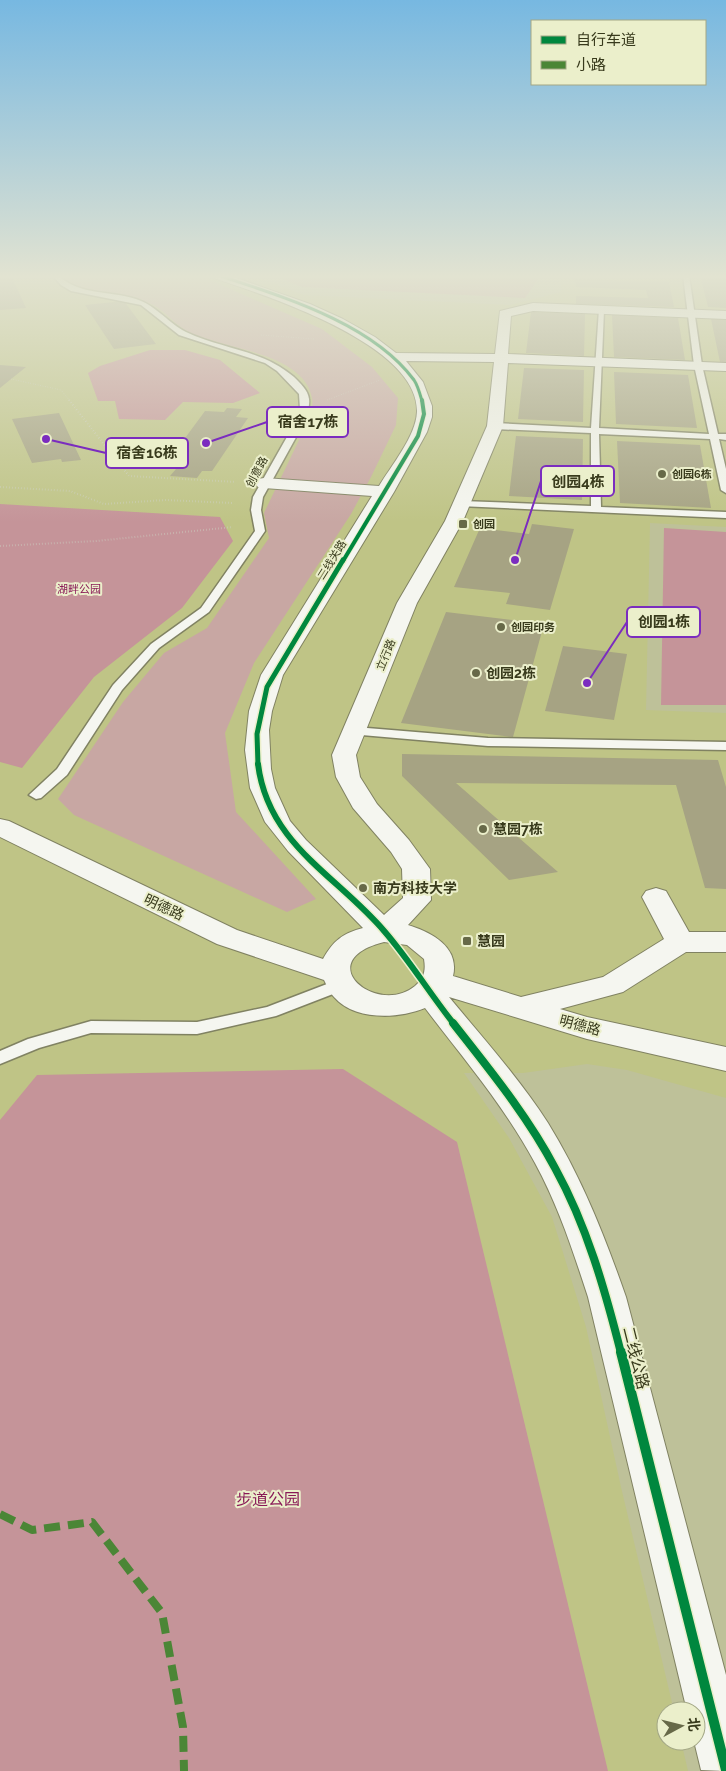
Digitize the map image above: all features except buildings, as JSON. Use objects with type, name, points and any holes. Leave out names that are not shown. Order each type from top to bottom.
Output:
[{"type":"street","name":"二线关路","points":[[384,932],[296,844],[276,820],[262,785],[257,735],[263,698],[272,675],[418,436],[424,419],[423,398],[417,384],[392,358]]},
{"type":"street","points":[[400,364],[500,358],[726,366]]},
{"type":"street","name":"立行路","points":[[384,932],[417,900],[416,869],[400,846],[366,808],[348,777],[344,755],[407,603],[454,521],[495,426],[500,358]]},
{"type":"street","points":[[261,490],[384,492]]},
{"type":"street","name":"明德路","points":[[0,827],[227,937],[337,979]]},
{"type":"street","points":[[656,897],[680,942]]},
{"type":"street","points":[[384,932],[406,934],[420,940],[431,948],[439,960],[440,970],[433,987],[416,1000],[400,1005],[382,1006],[364,1002],[350,995],[337,979],[335,962],[340,952],[348,943],[360,937],[384,932]]},
{"type":"street","points":[[519,1008],[612,985],[680,942],[726,942]]},
{"type":"street","name":"明德路","points":[[433,987],[519,1008],[587,1028],[726,1059]]},
{"type":"street","name":"二线公路","points":[[433,987],[522,1113],[547,1152],[582,1224],[607,1297],[726,1770]]},
{"type":"lane","points":[[259,358],[272,363],[296,384],[305,398],[304,410]]},
{"type":"lane","points":[[596,510],[595,431],[597,358]]},
{"type":"lane","points":[[697,358],[726,490]]},
{"type":"lane","name":"创意路","points":[[36,796],[62,772],[117,688],[155,646],[205,610],[260,531],[256,512],[261,490],[304,410]]},
{"type":"lane","points":[[495,426],[726,437]]},
{"type":"lane","points":[[462,504],[726,515]]},
{"type":"lane","points":[[355,731],[488,742],[726,746]]},
{"type":"lane","points":[[0,1058],[34,1043],[91,1028],[197,1028],[260,1014],[337,979]]},
{"type":"path","points":[[304,410],[400,364]]},
{"type":"path","points":[[11,379],[61,390],[129,476],[261,490]]},
{"type":"path","points":[[0,487],[70,491],[104,504],[166,500],[230,503],[261,490]]},
{"type":"path","points":[[0,546],[96,541],[241,526],[258,522]]},
{"type":"shaded area","name":"南方科技大学","points":[[0,358],[726,358],[726,527],[650,523],[646,710],[726,713],[726,1098],[627,1070],[587,1064],[523,1073],[464,1073],[509,1138],[552,1217],[586,1327],[621,1487],[672,1701],[656,1701],[656,1751],[683,1751],[688,1771],[0,1771]]},
{"type":"shaded area","points":[[269,358],[360,358],[372,367],[398,398],[396,425],[371,477],[351,514],[254,663],[225,733],[236,812],[316,899],[287,912],[74,815],[58,799],[123,702],[164,653],[207,628],[269,538],[264,513],[312,413],[312,398],[306,383],[294,371]]},
{"type":"green space","points":[[126,358],[212,358],[220,360],[260,393],[233,403],[183,402],[165,420],[119,419],[115,401],[98,401],[88,373],[100,366]]},
{"type":"green space","name":"湖畔公园","points":[[0,504],[220,517],[233,541],[182,608],[94,677],[22,768],[0,762]]},
{"type":"green space","points":[[664,528],[726,532],[726,705],[661,705]]},
{"type":"green space","name":"步道公园","points":[[343,1069],[457,1142],[608,1771],[0,1771],[0,1120],[37,1075]]},
{"type":"marked path","points":[[0,1514],[32,1530],[92,1522],[162,1613],[183,1727],[184,1771]]},
{"type":"cycle path","points":[[393,358],[415,382],[424,406],[422,425],[418,436],[267,687],[262,702],[257,734],[258,766],[261,782],[272,812],[294,844],[372,917],[385,932],[523,1115],[565,1186],[607,1297],[726,1770]]},
{"type":"place","name":"宿舍16栋","points":[[46,439]]},
{"type":"place","name":"宿舍17栋","points":[[206,443]]},
{"type":"place","name":"创园6栋","points":[[662,474]]},
{"type":"place","name":"创园","points":[[463,524]]},
{"type":"place","name":"创园4栋","points":[[515,560]]},
{"type":"place","name":"创园印务","points":[[501,627]]},
{"type":"place","name":"创园2栋","points":[[476,673]]},
{"type":"place","name":"创园1栋","points":[[587,683]]},
{"type":"place","name":"慧园7栋","points":[[483,829]]},
{"type":"place","name":"南方科技大学","points":[[363,888]]},
{"type":"place","name":"慧园","points":[[467,941]]}]
